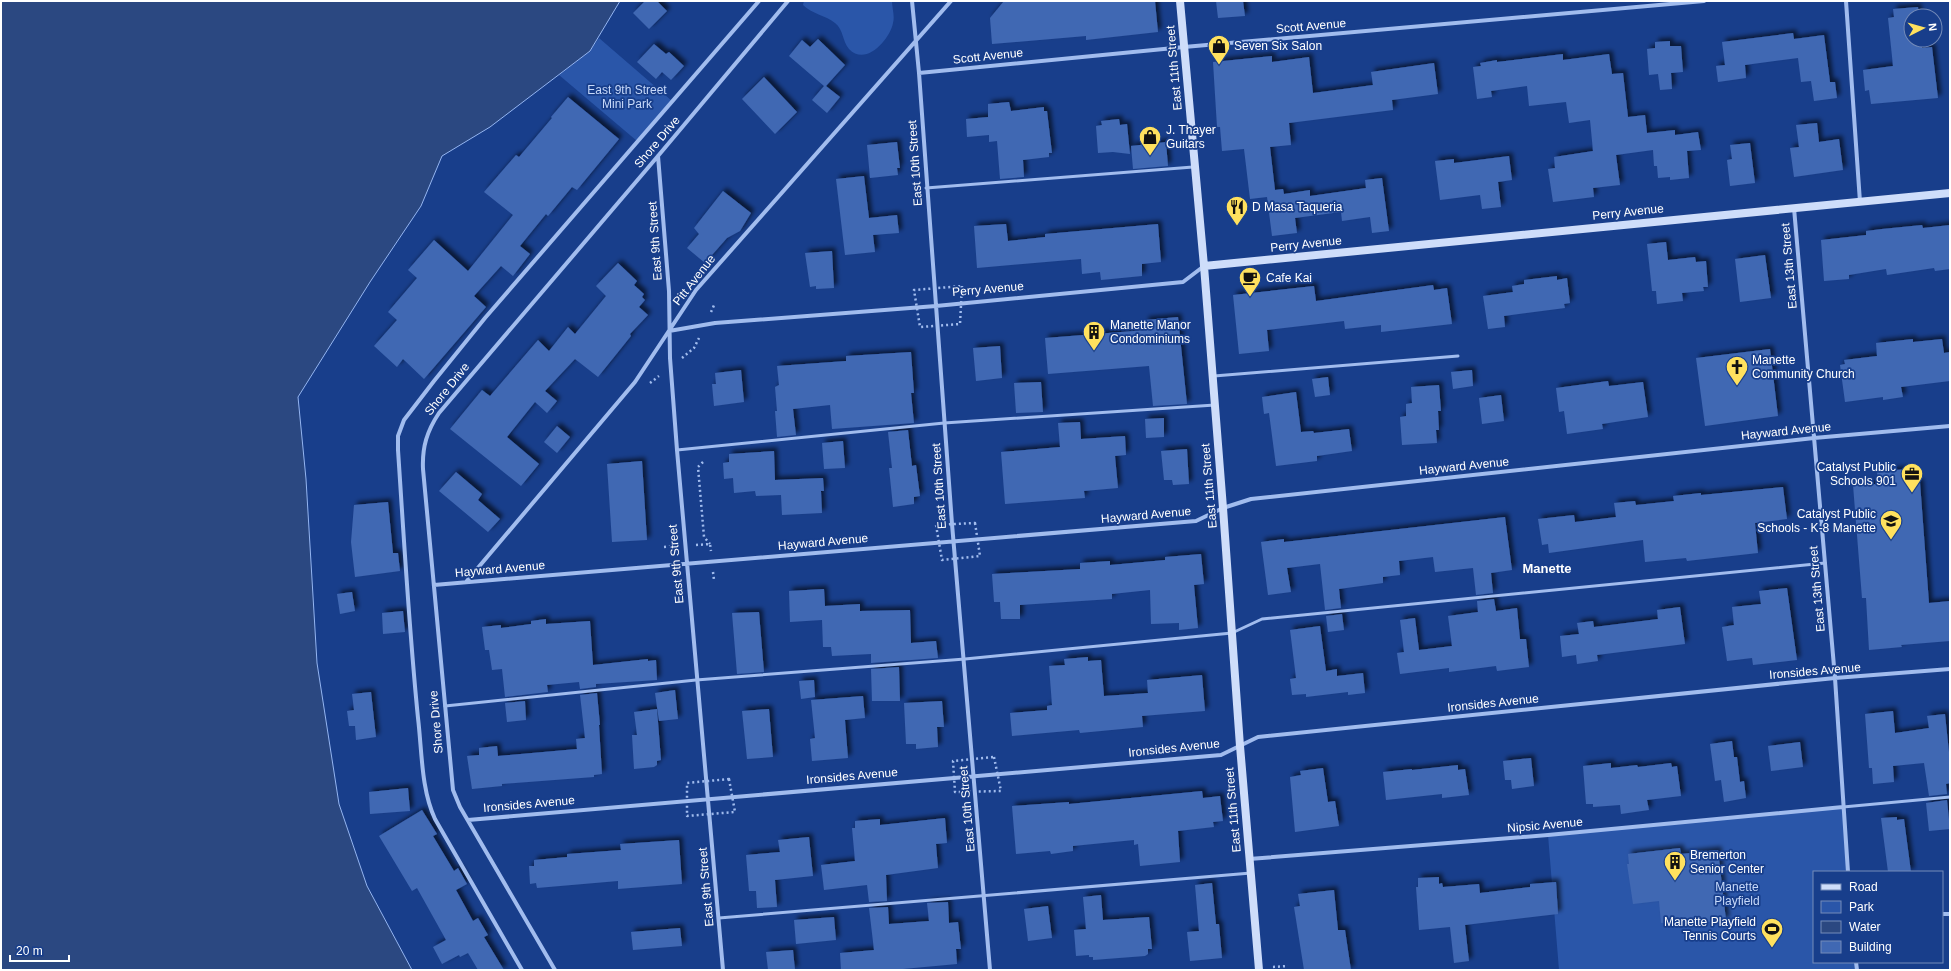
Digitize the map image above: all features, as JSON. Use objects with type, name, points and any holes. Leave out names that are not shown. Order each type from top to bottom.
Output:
[{"type":"main road","name":"East 11th Street","points":[[1180,1],[1224,508],[1240,746],[1260,970]]},
{"type":"main road","name":"Perry Avenue","points":[[1204,266],[1950,193]]},
{"type":"street","name":"Shore Drive","points":[[522,970],[436,819],[427,796],[417,706],[406,574],[398,436],[404,420],[416,403],[485,318],[759,1]]},
{"type":"street","name":"Shore Drive","points":[[555,970],[468,820],[453,790],[422,453],[426,437],[439,412],[658,156],[788,1]]},
{"type":"street","name":"East 10th Street","points":[[912,1],[919,73],[926,188],[953,542],[965,659],[990,970]]},
{"type":"street","name":"Pitt Avenue","points":[[466,582],[635,382],[696,290],[951,1]]},
{"type":"street","name":"Scott Avenue","points":[[919,73],[1184,47],[1704,1]]},
{"type":"street","points":[[1846,1],[1860,202]]},
{"type":"street","name":"East 9th Street","points":[[658,156],[669,291],[670,367],[722,970]]},
{"type":"street","name":"East 13th Street","points":[[1794,208],[1835,678],[1848,871]]},
{"type":"street","name":"Perry Avenue","points":[[669,331],[705,325],[936,306],[1183,282],[1204,266]]},
{"type":"street","name":"Hayward Avenue","points":[[434,585],[1196,521],[1224,508],[1251,499],[1814,438],[1950,426]]},
{"type":"street","name":"Ironsides Avenue","points":[[468,820],[708,798],[1221,755],[1258,737],[1835,678],[1950,669]]},
{"type":"street","name":"Nipsic Avenue","points":[[1249,859],[1548,835],[1843,807]]},
{"type":"lane","points":[[926,188],[1195,167]]},
{"type":"lane","points":[[1212,376],[1458,356]]},
{"type":"lane","points":[[677,450],[944,423],[1215,405]]},
{"type":"lane","points":[[445,706],[696,680],[965,659],[1232,633],[1262,619],[1825,563]]},
{"type":"lane","points":[[1843,807],[1950,796]]},
{"type":"lane","points":[[718,918],[984,894],[1251,873]]},
{"type":"path","points":[[647,385],[694,348],[715,303]]},
{"type":"path","points":[[703,462],[698,467],[703,529],[704,537],[710,544]]},
{"type":"green space","points":[[804,1],[892,1],[894,20],[887,36],[876,49],[863,55],[856,54],[849,49],[845,43],[842,32],[838,26],[831,20],[814,13],[807,8],[803,5]]},
{"type":"green space","name":"East 9th Street Mini Park","points":[[599,38],[672,101],[637,141],[559,75],[590,51]]},
{"type":"green space","name":"Manette Playfield","points":[[1843,807],[1848,871],[1813,871],[1813,963],[1856,963],[1857,970],[1559,970],[1548,835]]},
{"type":"water","points":[[1,1],[620,1],[590,51],[490,127],[442,156],[421,206],[370,282],[298,397],[306,479],[317,663],[339,804],[367,886],[412,970],[1,970]]},
{"type":"building","points":[[645,1],[657,1],[667,11],[649,29],[633,13]]},
{"type":"building","points":[[1004,1],[1155,1],[1158,32],[1086,40],[1086,36],[992,44],[990,18]]},
{"type":"building","points":[[1216,1],[1243,1],[1245,16],[1218,18]]},
{"type":"building","points":[[1903,8],[1903,48],[1932,48],[1938,98],[1871,104],[1869,90],[1865,91],[1863,70],[1893,66],[1888,18],[1894,17],[1893,9]]},
{"type":"building","points":[[1793,33],[1794,39],[1824,35],[1830,82],[1835,82],[1837,98],[1814,101],[1811,81],[1801,82],[1798,58],[1745,65],[1746,78],[1718,82],[1716,66],[1725,65],[1722,42]]},
{"type":"building","points":[[818,39],[845,65],[826,86],[840,97],[827,113],[812,100],[824,86],[789,56],[802,40],[810,47]]},
{"type":"building","points":[[1670,41],[1670,46],[1681,46],[1683,72],[1671,73],[1672,89],[1660,90],[1658,74],[1649,75],[1647,49],[1655,48],[1655,42]]},
{"type":"building","points":[[654,44],[666,54],[669,52],[684,66],[671,80],[662,72],[656,79],[637,62]]},
{"type":"building","points":[[1563,54],[1563,60],[1609,54],[1612,74],[1623,73],[1628,117],[1645,115],[1647,133],[1675,130],[1675,135],[1698,132],[1701,150],[1687,151],[1689,178],[1670,180],[1670,177],[1658,178],[1657,166],[1654,166],[1653,150],[1616,155],[1620,185],[1593,188],[1594,197],[1553,202],[1548,169],[1555,168],[1554,157],[1593,151],[1590,120],[1569,123],[1566,102],[1529,106],[1527,86],[1491,91],[1492,97],[1477,99],[1473,67],[1481,66],[1480,63],[1497,60],[1497,62]]},
{"type":"building","points":[[1272,56],[1272,62],[1309,57],[1313,93],[1373,85],[1371,72],[1434,63],[1438,94],[1392,100],[1393,110],[1289,123],[1291,145],[1270,147],[1275,190],[1283,189],[1284,194],[1310,190],[1310,196],[1366,188],[1365,180],[1382,178],[1389,231],[1372,233],[1370,217],[1342,221],[1341,212],[1295,218],[1297,233],[1272,236],[1267,197],[1250,199],[1244,149],[1222,151],[1220,127],[1217,127],[1213,62]]},
{"type":"building","points":[[764,77],[797,112],[775,134],[742,99]]},
{"type":"building","points":[[568,97],[619,139],[577,190],[572,187],[548,216],[546,214],[520,246],[530,254],[513,276],[501,266],[474,296],[486,307],[424,379],[403,359],[397,367],[374,346],[397,320],[388,312],[417,278],[408,270],[434,240],[468,271],[513,215],[484,192],[516,155],[519,157]]},
{"type":"building","points":[[1009,102],[1011,111],[1044,107],[1044,111],[1047,111],[1052,153],[1049,153],[1049,157],[1023,160],[1024,177],[1000,179],[997,141],[989,142],[989,135],[967,137],[966,119],[988,117],[988,104]]},
{"type":"building","points":[[1119,119],[1120,125],[1127,124],[1130,154],[1113,152],[1098,153],[1096,126],[1102,125],[1101,121]]},
{"type":"building","points":[[1817,123],[1819,142],[1839,139],[1843,170],[1794,177],[1790,148],[1799,147],[1796,125]]},
{"type":"building","points":[[897,142],[900,168],[897,168],[898,175],[870,178],[867,145]]},
{"type":"building","name":"J. Thayer Guitars","points":[[1166,142],[1168,166],[1133,169],[1131,146]]},
{"type":"building","points":[[1750,143],[1755,183],[1730,186],[1727,160],[1732,159],[1730,145]]},
{"type":"building","points":[[1509,156],[1512,180],[1498,182],[1501,207],[1482,209],[1480,195],[1440,200],[1435,161],[1454,159],[1454,163]]},
{"type":"building","points":[[864,176],[869,218],[897,215],[899,233],[873,235],[875,252],[845,255],[836,179]]},
{"type":"building","points":[[723,191],[751,213],[740,231],[727,238],[705,263],[687,248],[699,234],[694,228]]},
{"type":"building","points":[[1006,224],[1008,241],[1045,237],[1045,234],[1158,224],[1161,262],[1142,264],[1142,276],[1101,280],[1100,272],[1082,274],[1081,259],[977,268],[974,226]]},
{"type":"building","points":[[1922,225],[1923,228],[1950,225],[1950,269],[1935,271],[1934,268],[1887,275],[1886,269],[1849,275],[1849,279],[1824,281],[1821,240],[1866,235],[1866,231]]},
{"type":"building","points":[[1666,242],[1668,260],[1695,257],[1696,262],[1706,261],[1708,287],[1703,287],[1704,291],[1682,293],[1683,301],[1657,304],[1656,291],[1652,291],[1647,244]]},
{"type":"building","points":[[832,251],[834,288],[816,289],[816,286],[810,287],[805,253]]},
{"type":"building","points":[[1765,255],[1771,298],[1740,302],[1735,259]]},
{"type":"building","points":[[618,263],[637,281],[634,285],[644,294],[642,297],[645,300],[639,307],[648,315],[630,334],[631,336],[598,377],[575,359],[545,391],[557,401],[547,413],[535,402],[507,437],[539,464],[521,486],[450,429],[482,390],[490,396],[538,340],[549,351],[568,327],[575,334],[606,296],[596,286]]},
{"type":"building","points":[[1557,276],[1557,280],[1567,278],[1570,303],[1564,304],[1565,308],[1504,316],[1505,327],[1488,329],[1483,296],[1513,292],[1512,286],[1524,284],[1524,280]]},
{"type":"building","points":[[1433,285],[1434,290],[1447,288],[1452,324],[1381,332],[1381,325],[1345,329],[1344,321],[1267,330],[1269,351],[1239,354],[1233,295],[1314,286],[1316,301]]},
{"type":"building","points":[[1178,317],[1187,404],[1153,406],[1149,366],[1048,374],[1045,338],[1146,330],[1145,320]]},
{"type":"building","points":[[1913,339],[1913,342],[1942,339],[1944,353],[1950,352],[1950,381],[1901,387],[1903,397],[1883,400],[1883,397],[1845,402],[1840,365],[1845,364],[1844,360],[1877,356],[1876,343]]},
{"type":"building","points":[[1000,346],[1002,378],[976,381],[973,348]]},
{"type":"building","name":"Manette Community Church","points":[[1770,349],[1778,416],[1705,426],[1696,358]]},
{"type":"building","points":[[911,352],[914,393],[911,393],[914,423],[832,429],[830,405],[793,409],[796,435],[777,437],[775,387],[779,385],[777,366],[846,361],[846,356]]},
{"type":"building","points":[[741,370],[744,402],[714,406],[712,384],[716,384],[715,373]]},
{"type":"building","points":[[1472,370],[1473,386],[1453,389],[1451,372]]},
{"type":"building","points":[[1328,377],[1330,395],[1315,397],[1312,379]]},
{"type":"building","points":[[1608,381],[1609,386],[1643,382],[1648,417],[1602,424],[1603,429],[1567,434],[1564,411],[1559,412],[1556,388]]},
{"type":"building","points":[[1041,382],[1043,412],[1016,413],[1014,383]]},
{"type":"building","points":[[1439,385],[1441,411],[1438,411],[1439,430],[1436,430],[1437,443],[1402,445],[1400,417],[1406,416],[1406,404],[1412,403],[1411,387]]},
{"type":"building","points":[[1296,392],[1301,432],[1313,431],[1314,433],[1349,429],[1352,451],[1317,456],[1317,461],[1276,466],[1269,413],[1264,414],[1262,397]]},
{"type":"building","points":[[1501,395],[1504,421],[1482,424],[1479,398]]},
{"type":"building","points":[[1164,418],[1164,437],[1146,438],[1145,419]]},
{"type":"building","points":[[1080,422],[1081,439],[1125,436],[1126,455],[1115,456],[1118,488],[1084,491],[1085,498],[1005,504],[1001,452],[1060,447],[1058,423]]},
{"type":"building","points":[[557,426],[570,437],[557,453],[544,442]]},
{"type":"building","points":[[908,430],[912,466],[916,465],[920,496],[914,497],[914,504],[893,507],[889,468],[892,468],[888,432]]},
{"type":"building","points":[[843,441],[845,468],[824,469],[822,443]]},
{"type":"building","points":[[1187,449],[1189,484],[1173,485],[1172,480],[1164,480],[1161,451]]},
{"type":"building","points":[[774,451],[775,480],[823,478],[824,491],[821,491],[822,513],[782,515],[781,495],[756,496],[755,491],[734,493],[733,478],[724,479],[723,463],[729,462],[729,454]]},
{"type":"building","points":[[642,461],[647,540],[612,542],[607,464]]},
{"type":"building","name":"Catalyst Public Schools - K-8 Manette","points":[[1912,469],[1913,483],[1920,482],[1929,603],[1950,601],[1950,641],[1901,645],[1902,647],[1869,650],[1866,598],[1862,598],[1853,485],[1878,484],[1877,471]]},
{"type":"building","points":[[456,472],[482,494],[478,500],[500,519],[488,532],[439,491]]},
{"type":"building","points":[[1783,487],[1787,519],[1755,523],[1758,553],[1687,561],[1686,558],[1645,562],[1643,540],[1549,553],[1548,544],[1542,545],[1538,519],[1574,515],[1575,522],[1616,517],[1614,503],[1635,501],[1636,505],[1674,501],[1673,496],[1701,493],[1701,495]]},
{"type":"building","points":[[388,502],[393,553],[398,553],[400,571],[355,577],[351,542],[354,505]]},
{"type":"building","points":[[1505,517],[1512,570],[1491,573],[1493,593],[1476,595],[1473,568],[1435,572],[1433,557],[1399,561],[1400,575],[1383,577],[1383,583],[1339,589],[1341,608],[1325,610],[1320,564],[1287,568],[1291,592],[1268,595],[1261,542],[1284,539],[1284,542]]},
{"type":"building","points":[[1201,554],[1204,584],[1194,585],[1198,628],[1179,630],[1179,623],[1151,624],[1150,590],[1112,594],[1112,599],[1020,605],[1020,619],[1001,619],[1000,602],[994,602],[992,574],[1080,569],[1080,563],[1110,561],[1110,565],[1165,560],[1165,557]]},
{"type":"building","points":[[1787,588],[1797,660],[1753,665],[1752,658],[1727,661],[1722,627],[1734,625],[1732,607],[1761,604],[1759,591]]},
{"type":"building","points":[[824,589],[825,606],[860,604],[860,611],[910,610],[911,643],[936,641],[938,658],[871,663],[871,654],[832,656],[831,647],[823,647],[822,620],[790,622],[789,591]]},
{"type":"building","points":[[352,592],[355,611],[340,614],[337,594]]},
{"type":"building","points":[[1494,599],[1496,611],[1517,608],[1520,639],[1526,639],[1529,667],[1497,671],[1496,666],[1449,672],[1449,668],[1400,674],[1397,653],[1404,652],[1400,620],[1415,618],[1419,650],[1452,646],[1448,616],[1478,612],[1477,601]]},
{"type":"building","points":[[1680,607],[1685,644],[1597,655],[1598,661],[1577,664],[1576,655],[1562,657],[1560,636],[1579,634],[1577,623],[1593,621],[1594,627],[1658,619],[1657,610]]},
{"type":"building","points":[[403,611],[405,632],[383,634],[382,613]]},
{"type":"building","points":[[759,612],[764,672],[737,674],[732,613]]},
{"type":"building","points":[[1342,614],[1344,630],[1328,632],[1326,616]]},
{"type":"building","points":[[546,619],[546,624],[590,621],[593,665],[648,659],[648,661],[656,660],[657,680],[596,684],[596,687],[580,689],[579,682],[547,685],[548,692],[505,697],[502,669],[492,670],[489,650],[485,650],[482,627],[501,625],[501,628],[531,624],[531,621]]},
{"type":"building","points":[[1320,626],[1326,671],[1337,669],[1337,676],[1363,673],[1365,693],[1348,695],[1348,692],[1306,697],[1306,694],[1292,695],[1290,679],[1296,678],[1290,630]]},
{"type":"building","points":[[1088,657],[1088,661],[1101,660],[1104,696],[1148,693],[1147,680],[1202,675],[1205,711],[1142,716],[1143,727],[1080,733],[1079,730],[1012,736],[1010,713],[1047,710],[1047,706],[1052,705],[1049,666],[1065,665],[1064,659]]},
{"type":"building","points":[[899,667],[900,701],[872,701],[871,669]]},
{"type":"building","points":[[814,680],[815,697],[801,699],[799,681]]},
{"type":"building","points":[[675,690],[678,719],[659,721],[655,693]]},
{"type":"building","points":[[371,692],[376,737],[356,740],[355,726],[349,726],[347,711],[354,710],[352,694]]},
{"type":"building","points":[[597,693],[602,774],[594,775],[594,777],[502,784],[502,786],[472,789],[467,756],[479,755],[479,748],[497,746],[498,756],[577,749],[576,739],[585,738],[580,695]]},
{"type":"building","points":[[863,696],[865,718],[845,720],[848,758],[812,761],[810,739],[815,738],[811,700]]},
{"type":"building","points":[[525,701],[526,720],[507,722],[505,703]]},
{"type":"building","points":[[942,701],[944,727],[937,727],[938,747],[916,749],[916,744],[906,744],[904,703]]},
{"type":"building","points":[[657,709],[661,760],[657,761],[657,765],[654,767],[634,769],[632,735],[637,735],[634,712]]},
{"type":"building","points":[[769,709],[773,757],[747,759],[742,711]]},
{"type":"building","points":[[1893,711],[1895,733],[1929,728],[1927,716],[1945,714],[1950,762],[1950,783],[1946,784],[1947,794],[1929,796],[1924,763],[1893,766],[1894,782],[1873,784],[1872,768],[1869,768],[1865,714]]},
{"type":"building","points":[[1732,741],[1734,757],[1737,757],[1740,782],[1744,781],[1746,798],[1724,802],[1721,780],[1715,781],[1710,744]]},
{"type":"building","points":[[1800,742],[1803,767],[1771,771],[1768,746]]},
{"type":"building","points":[[1531,758],[1534,786],[1512,789],[1511,780],[1505,780],[1503,761]]},
{"type":"building","points":[[1611,763],[1611,768],[1637,765],[1638,767],[1671,763],[1672,767],[1677,766],[1681,796],[1647,800],[1649,810],[1621,814],[1620,805],[1593,807],[1593,804],[1586,804],[1583,766]]},
{"type":"building","points":[[1458,765],[1458,770],[1465,769],[1469,795],[1442,798],[1442,794],[1386,800],[1383,772]]},
{"type":"building","points":[[1323,768],[1328,802],[1335,801],[1339,826],[1295,832],[1290,777],[1301,775],[1300,771]]},
{"type":"building","points":[[408,788],[410,811],[370,814],[369,792]]},
{"type":"building","points":[[1202,791],[1203,798],[1220,796],[1223,821],[1213,822],[1214,827],[1178,831],[1180,862],[1140,866],[1138,844],[1134,845],[1134,840],[1073,846],[1073,851],[1051,854],[1050,851],[1016,854],[1012,806],[1069,802],[1069,804]]},
{"type":"building","points":[[1947,800],[1950,829],[1929,831],[1926,803]]},
{"type":"building","points":[[422,810],[437,834],[433,836],[454,871],[458,868],[467,884],[456,890],[473,921],[478,918],[488,935],[484,937],[504,970],[478,970],[468,953],[460,957],[459,955],[442,964],[433,947],[446,940],[417,888],[412,891],[379,836]]},
{"type":"building","points":[[1897,817],[1897,820],[1904,819],[1911,871],[1888,871],[1881,818]]},
{"type":"building","points":[[945,818],[947,843],[936,844],[938,868],[886,875],[887,901],[869,902],[867,885],[824,890],[821,865],[855,861],[852,828],[855,828],[855,821],[880,819],[880,825]]},
{"type":"building","points":[[809,837],[813,876],[775,880],[777,907],[757,908],[756,891],[749,891],[746,855],[780,852],[778,840]]},
{"type":"building","points":[[679,840],[682,884],[618,889],[618,881],[537,888],[536,883],[530,884],[529,866],[534,866],[534,860],[567,857],[567,854],[621,850],[620,844]]},
{"type":"building","name":"Bremerton Senior Center","points":[[1680,848],[1681,854],[1718,850],[1726,920],[1687,924],[1686,920],[1661,923],[1659,901],[1633,904],[1627,864],[1629,864],[1628,854]]},
{"type":"building","points":[[1439,877],[1439,884],[1442,883],[1443,887],[1479,884],[1480,893],[1530,887],[1530,884],[1556,882],[1558,914],[1465,925],[1469,961],[1454,963],[1450,927],[1419,930],[1416,887],[1418,887],[1418,878]]},
{"type":"building","points":[[1212,883],[1216,924],[1219,924],[1222,958],[1190,961],[1187,932],[1199,931],[1195,885]]},
{"type":"building","points":[[1334,890],[1338,930],[1345,930],[1351,970],[1304,970],[1294,907],[1300,906],[1298,894]]},
{"type":"building","points":[[1101,895],[1103,920],[1149,917],[1152,949],[1148,949],[1148,954],[1145,956],[1093,960],[1093,957],[1089,957],[1089,955],[1076,956],[1074,930],[1086,929],[1083,897]]},
{"type":"building","points":[[948,902],[949,923],[958,922],[961,949],[956,949],[957,964],[892,970],[841,970],[840,953],[874,950],[869,908],[888,907],[889,924],[929,921],[927,903]]},
{"type":"building","points":[[1048,906],[1052,938],[1028,941],[1024,909]]},
{"type":"building","points":[[834,917],[836,940],[796,944],[794,920]]},
{"type":"building","points":[[680,928],[682,946],[633,950],[631,932]]},
{"type":"building","points":[[793,950],[795,970],[768,970],[766,952]]},
{"type":"place","name":"Seven Six Salon","points":[[1219,66]]},
{"type":"place","name":"J. Thayer Guitars","points":[[1150,156]]},
{"type":"place","name":"D Masa Taqueria","points":[[1237,226]]},
{"type":"place","name":"Cafe Kai","points":[[1250,298]]},
{"type":"place","name":"Manette Manor Condominiums","points":[[1094,352]]},
{"type":"place","name":"Manette Community Church","points":[[1737,386]]},
{"type":"place","name":"Catalyst Public Schools 901","points":[[1912,494]]},
{"type":"place","name":"Catalyst Public Schools - K-8 Manette","points":[[1891,540]]},
{"type":"place","name":"Bremerton Senior Center","points":[[1675,882]]},
{"type":"place","name":"Manette Playfield Tennis Courts","points":[[1772,948]]},
{"type":"district","name":"Manette","points":[[1547,568]]}]
